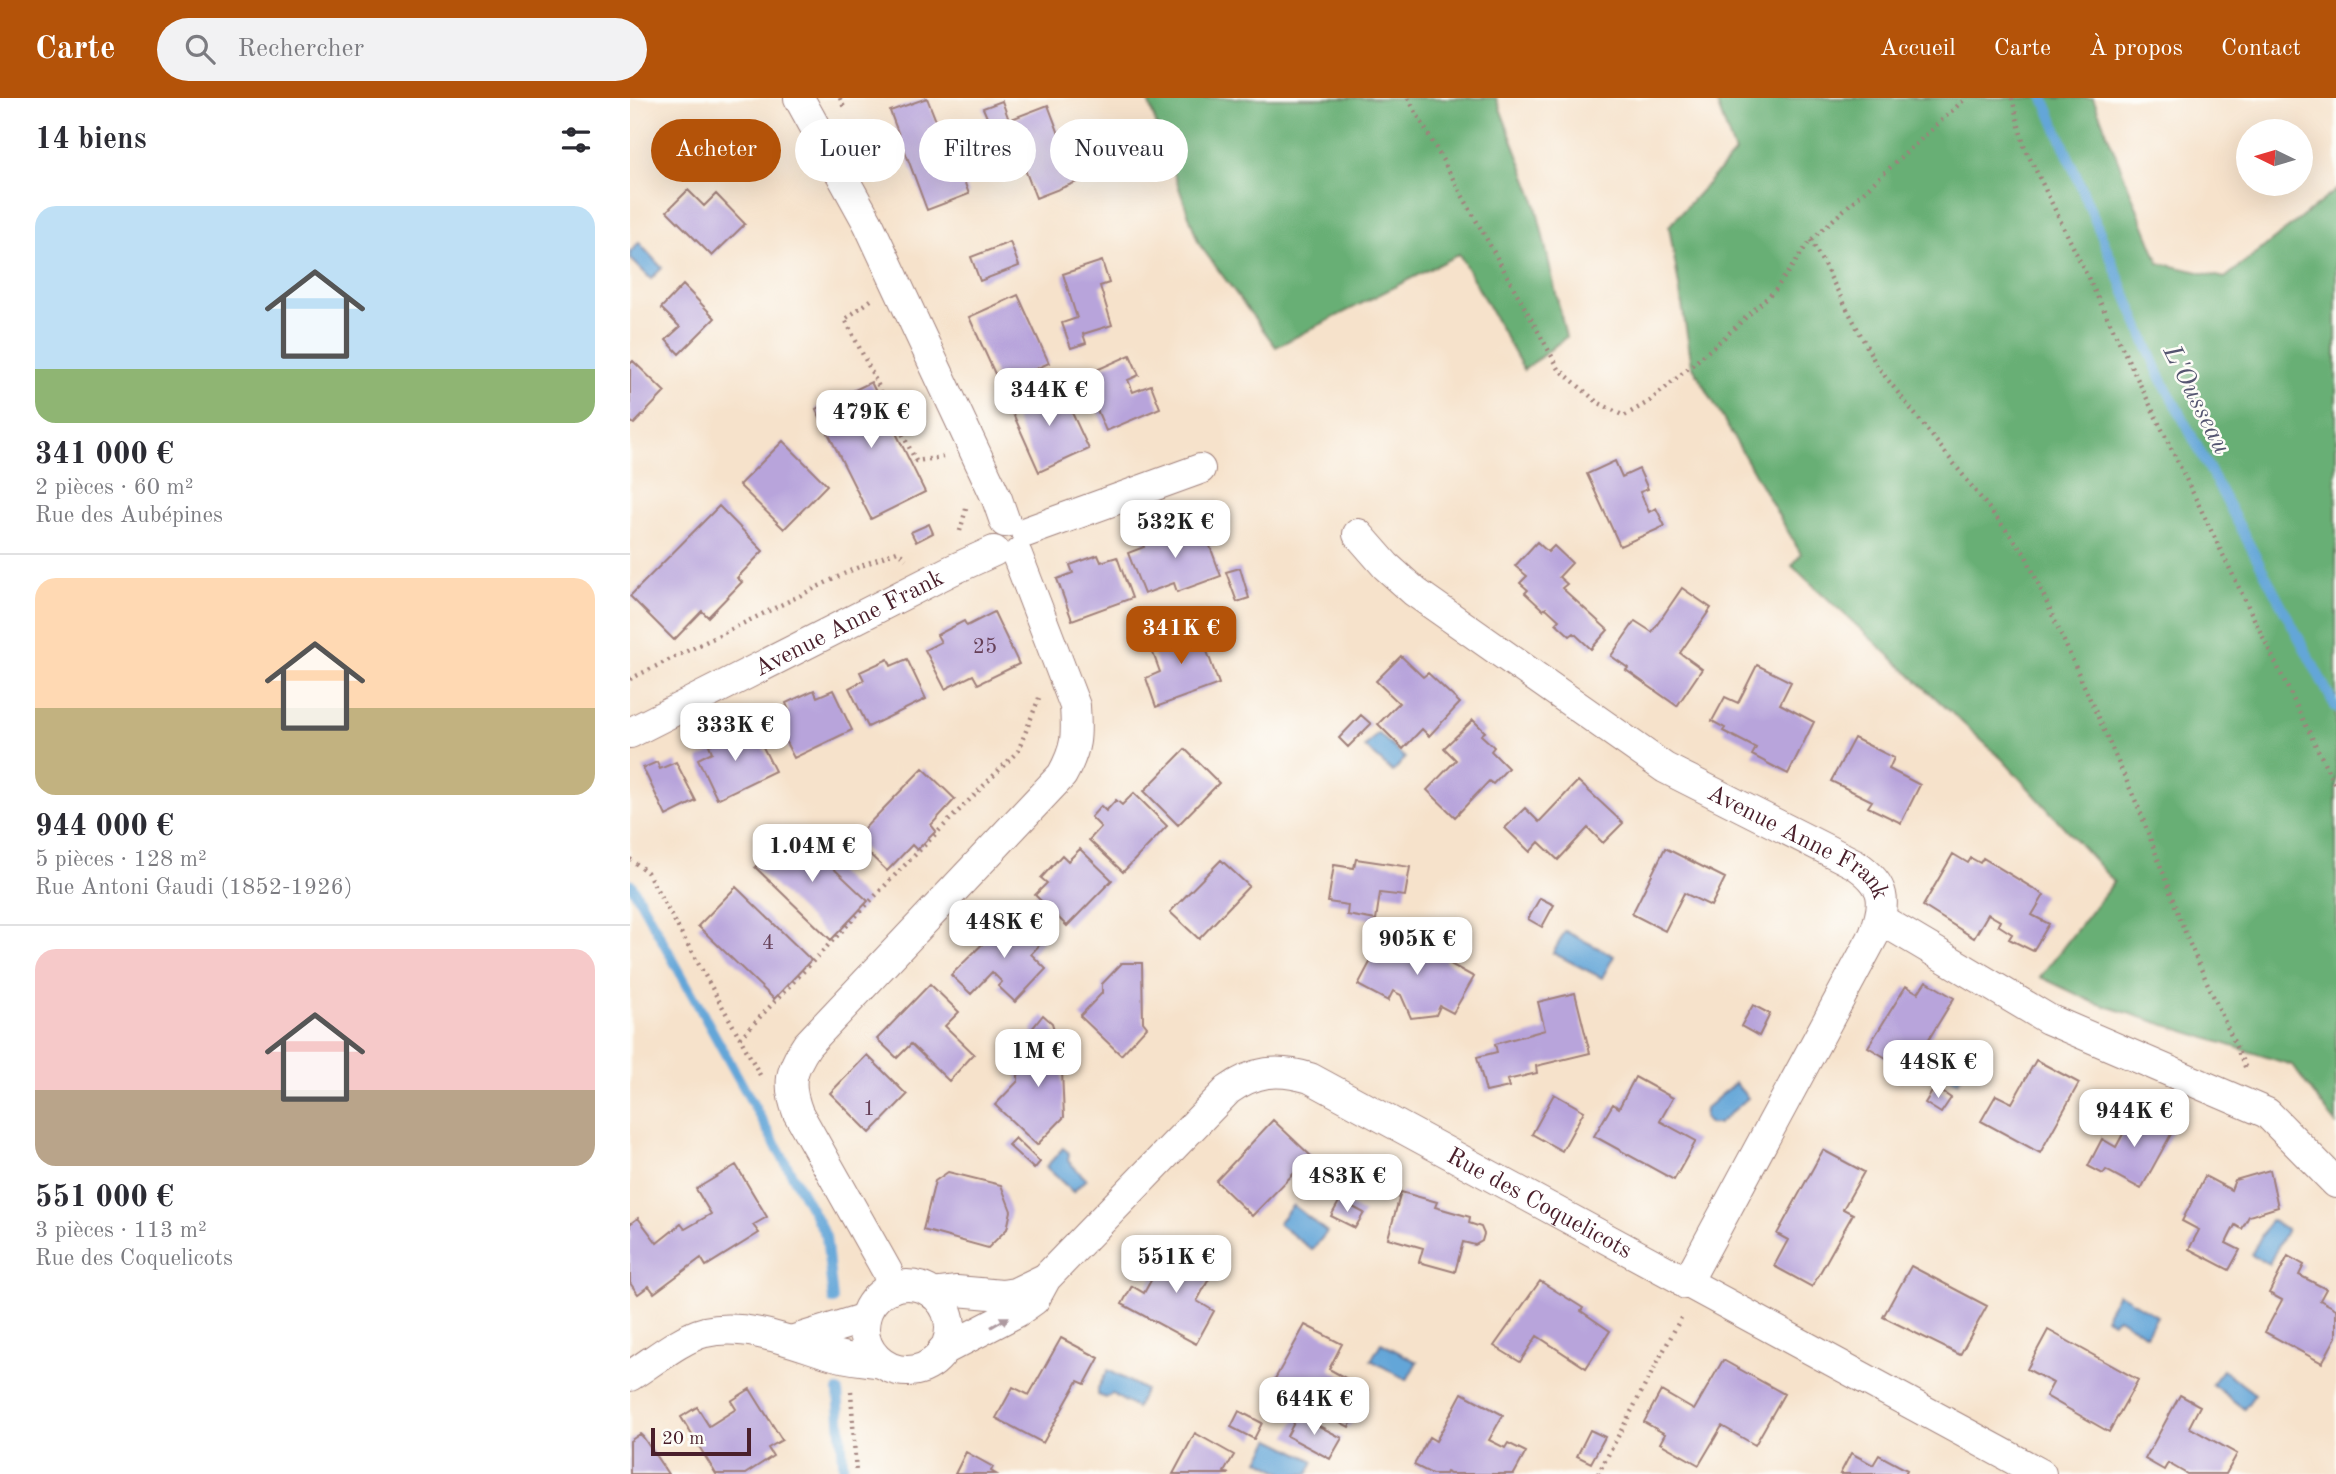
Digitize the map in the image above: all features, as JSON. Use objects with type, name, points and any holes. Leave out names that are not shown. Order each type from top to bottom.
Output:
[{"type":"street","points":[[799,98],[869,223],[997,499],[1075,706],[1077,731],[1074,755],[1062,775],[807,1045],[792,1072],[791,1086],[798,1113],[887,1271],[892,1288],[870,1305],[864,1331],[866,1343],[881,1363]]},
{"type":"street","name":"Avenue Anne Frank","points":[[630,733],[1011,540],[1200,469]]},
{"type":"street","name":"Avenue Anne Frank","points":[[1358,534],[1386,566],[1415,592],[1665,768],[1855,864],[1870,874],[1882,894],[1880,919],[1874,935],[1686,1284]]},
{"type":"street","points":[[1880,919],[2048,1019],[2267,1114],[2336,1183]]},
{"type":"street","name":"Rue des Coquelicots","points":[[630,1376],[703,1332],[743,1331],[794,1340],[830,1354],[881,1363],[899,1371],[914,1371],[927,1366],[942,1351],[1017,1312],[1034,1300],[1046,1278],[1228,1090],[1244,1079],[1260,1073],[1292,1072],[1310,1078],[2040,1474]]},
{"type":"street","name":"Rue des Coquelicots","points":[[892,1288],[906,1285],[920,1287],[933,1294],[957,1291],[1002,1295],[1016,1293],[1046,1278]]},
{"type":"street","points":[[933,1294],[948,1317],[950,1332],[942,1351]]},
{"type":"street","name":"Rue des Coquelicots","points":[[794,1340],[865,1318]]},
{"type":"path","points":[[841,98],[845,110]]},
{"type":"path","points":[[1408,98],[1559,369],[1597,402],[1624,416],[1650,401],[1726,337],[1775,290],[1811,240],[1966,98]]},
{"type":"path","points":[[2012,98],[2024,146],[2336,787]]},
{"type":"path","points":[[1811,240],[1877,366],[2025,554],[2140,811],[2188,940],[2267,1114]]},
{"type":"path","points":[[896,281],[845,319],[916,460],[946,457]]},
{"type":"path","points":[[960,534],[966,508]]},
{"type":"path","points":[[630,678],[854,569],[897,551],[914,567]]},
{"type":"path","points":[[740,1038],[1018,751],[1043,688]]},
{"type":"path","points":[[630,859],[647,872],[766,1086]]},
{"type":"path","points":[[1598,1474],[1686,1310],[1686,1284]]},
{"type":"path","points":[[850,1385],[856,1474]]},
{"type":"green space","points":[[1147,98],[1496,98],[1534,197],[1566,337],[1524,370],[1459,254],[1276,347],[1199,244],[1177,182],[1188,182],[1188,119],[1154,119]]},
{"type":"green space","points":[[1715,98],[2093,98],[2159,263],[2225,278],[2336,190],[2336,1124],[2292,1065],[2093,1002],[2040,977],[2114,882],[2003,760],[1792,566],[1801,554],[1692,365],[1669,226],[1735,153]]},
{"type":"water","points":[[639,243],[662,268],[651,279],[630,258],[630,252]]},
{"type":"water","points":[[1378,733],[1405,758],[1393,772],[1365,747]]},
{"type":"water","points":[[1565,931],[1614,956],[1602,978],[1553,953]]},
{"type":"water","points":[[1960,1037],[1977,1047],[1958,1082],[1940,1073]]},
{"type":"water","points":[[1735,1083],[1748,1098],[1718,1124],[1709,1124],[1704,1118],[1705,1109]]},
{"type":"water","points":[[1063,1148],[1069,1153],[1068,1161],[1086,1179],[1073,1192],[1046,1167]]},
{"type":"water","points":[[1293,1205],[1327,1232],[1312,1250],[1278,1223]]},
{"type":"water","points":[[2270,1220],[2287,1229],[2269,1264],[2251,1255]]},
{"type":"water","points":[[2118,1293],[2157,1316],[2146,1335],[2118,1318],[2113,1322],[2106,1318]]},
{"type":"water","points":[[1381,1343],[1417,1362],[1407,1380],[1371,1360]]},
{"type":"water","points":[[1108,1370],[1145,1390],[1136,1408],[1112,1394],[1106,1398],[1098,1395],[1098,1388]]},
{"type":"water","points":[[2223,1370],[2255,1394],[2244,1409],[2212,1384]]},
{"type":"water","points":[[1271,1439],[1314,1461],[1308,1474],[1285,1474],[1259,1460]]},
{"type":"building","points":[[927,98],[935,119],[919,119],[919,182],[964,182],[969,194],[927,210],[905,151],[905,119],[893,119],[890,111]]},
{"type":"building","points":[[1002,101],[1009,119],[988,119],[983,108]]},
{"type":"building","points":[[1048,105],[1053,119],[1050,119],[1050,182],[1077,182],[1036,198],[1030,182],[1036,182],[1036,119],[1012,119]]},
{"type":"building","points":[[688,190],[704,206],[716,194],[745,224],[712,256],[667,211]]},
{"type":"building","points":[[1010,242],[1019,266],[980,281],[971,257]]},
{"type":"building","points":[[1102,261],[1109,283],[1100,286],[1112,325],[1083,334],[1086,343],[1071,348],[1062,323],[1077,318],[1063,274]]},
{"type":"building","points":[[683,285],[715,318],[679,354],[666,340],[680,327],[661,308]]},
{"type":"building","points":[[1018,295],[1049,363],[1000,385],[969,317]]},
{"type":"building","points":[[1130,355],[1139,375],[1128,380],[1133,392],[1151,385],[1160,408],[1106,431],[1089,391],[1098,387],[1092,372]]},
{"type":"building","points":[[633,361],[665,392],[634,424],[630,421],[630,364]]},
{"type":"building","points":[[871,382],[925,492],[871,519],[816,409]]},
{"type":"building","points":[[1059,385],[1089,449],[1039,472],[1010,407]]},
{"type":"building","points":[[783,441],[827,485],[784,529],[739,485]]},
{"type":"building","points":[[1615,461],[1622,477],[1639,469],[1648,489],[1640,492],[1649,512],[1656,508],[1665,526],[1620,546],[1587,474]]},
{"type":"building","points":[[719,506],[763,551],[737,578],[742,582],[708,617],[702,611],[674,640],[630,596]]},
{"type":"building","points":[[1201,522],[1221,576],[1177,592],[1174,583],[1144,594],[1128,553],[1144,547],[1142,539],[1170,528],[1172,533]]},
{"type":"building","points":[[929,524],[933,533],[916,542],[911,532]]},
{"type":"building","points":[[1537,542],[1548,552],[1554,546],[1572,563],[1559,577],[1567,584],[1562,588],[1608,630],[1591,649],[1574,633],[1570,636],[1556,623],[1559,620],[1546,608],[1543,610],[1525,593],[1528,590],[1520,583],[1527,576],[1515,566]]},
{"type":"building","points":[[1098,555],[1101,562],[1117,557],[1132,598],[1072,620],[1057,579],[1073,573],[1070,565]]},
{"type":"building","points":[[1240,568],[1249,598],[1237,602],[1226,572]]},
{"type":"building","points":[[1682,588],[1711,608],[1680,653],[1702,669],[1677,706],[1626,670],[1628,668],[1611,656],[1635,621],[1652,632]]},
{"type":"building","points":[[994,612],[1019,664],[978,684],[973,675],[945,689],[925,650],[941,642],[937,635],[964,621],[967,626]]},
{"type":"building","points":[[1197,624],[1219,684],[1156,707],[1146,678],[1160,672],[1149,642]]},
{"type":"building","points":[[1401,656],[1423,677],[1428,673],[1460,703],[1429,736],[1422,729],[1403,749],[1378,724],[1399,703],[1376,681]]},
{"type":"building","points":[[888,659],[891,666],[907,659],[926,699],[868,727],[849,688],[864,680],[860,672]]},
{"type":"building","points":[[1757,665],[1791,682],[1780,704],[1814,722],[1788,774],[1752,755],[1756,748],[1723,731],[1725,728],[1712,721],[1725,697],[1738,703]]},
{"type":"building","points":[[814,690],[817,697],[833,690],[852,730],[794,758],[774,719],[789,711],[786,703]]},
{"type":"building","points":[[1361,715],[1371,724],[1348,747],[1339,738]]},
{"type":"building","points":[[1473,720],[1485,732],[1481,735],[1494,747],[1491,751],[1508,768],[1493,784],[1489,781],[1455,817],[1427,790],[1456,760],[1444,748]]},
{"type":"building","points":[[737,731],[740,738],[755,731],[775,771],[717,799],[698,759],[712,752],[709,745]]},
{"type":"building","points":[[1854,738],[1894,758],[1889,769],[1920,785],[1901,823],[1868,807],[1872,801],[1831,781]]},
{"type":"building","points":[[1185,749],[1219,783],[1178,825],[1144,791]]},
{"type":"building","points":[[657,762],[660,769],[676,762],[696,801],[666,816],[643,768]]},
{"type":"building","points":[[923,768],[955,799],[931,825],[936,831],[917,850],[912,845],[887,871],[854,839]]},
{"type":"building","points":[[1578,781],[1623,823],[1603,843],[1588,828],[1558,860],[1539,842],[1530,852],[1505,828],[1525,808],[1539,822]]},
{"type":"building","points":[[1134,793],[1167,826],[1123,872],[1089,840],[1101,827],[1091,817],[1101,806],[1106,811],[1116,800],[1122,805]]},
{"type":"building","points":[[792,829],[868,901],[831,940],[755,867]]},
{"type":"building","points":[[1665,848],[1725,878],[1711,906],[1684,893],[1665,931],[1632,914]]},
{"type":"building","points":[[1080,849],[1112,880],[1067,926],[1035,895],[1047,883],[1041,878],[1062,855],[1068,861]]},
{"type":"building","points":[[1953,854],[1968,863],[1971,858],[1980,863],[1983,858],[2044,895],[2032,915],[2049,924],[2033,951],[2009,939],[2012,934],[1998,925],[2000,921],[1988,914],[1974,938],[1923,906]]},
{"type":"building","points":[[1356,859],[1410,867],[1405,896],[1380,893],[1376,920],[1347,915],[1348,905],[1328,902],[1334,865],[1354,868]]},
{"type":"building","points":[[1221,860],[1249,886],[1199,939],[1170,912]]},
{"type":"building","points":[[736,887],[811,960],[774,999],[698,926]]},
{"type":"building","points":[[1540,898],[1554,905],[1542,927],[1528,919]]},
{"type":"building","points":[[1014,913],[1043,941],[1031,954],[1046,969],[1015,1002],[998,986],[1002,982],[992,972],[971,994],[951,975]]},
{"type":"building","points":[[1426,934],[1451,949],[1445,961],[1474,977],[1453,1013],[1440,1006],[1436,1015],[1411,1018],[1401,995],[1393,991],[1388,1001],[1358,985],[1384,936],[1415,953]]},
{"type":"building","points":[[1122,963],[1142,963],[1143,1022],[1147,1027],[1121,1055],[1080,1016],[1102,993],[1102,984]]},
{"type":"building","points":[[1926,981],[1954,998],[1927,1042],[1942,1052],[1924,1081],[1868,1047],[1906,986],[1918,993]]},
{"type":"building","points":[[930,984],[959,1012],[945,1026],[974,1054],[949,1081],[911,1044],[897,1058],[877,1039]]},
{"type":"building","points":[[1575,993],[1590,1053],[1536,1066],[1537,1073],[1507,1080],[1509,1087],[1486,1092],[1477,1057],[1497,1052],[1495,1044],[1545,1030],[1538,1002]]},
{"type":"building","points":[[1753,1005],[1770,1014],[1759,1036],[1741,1026]]},
{"type":"building","points":[[1043,1015],[1052,1023],[1059,1047],[1056,1052],[1057,1071],[1062,1071],[1064,1117],[1037,1145],[995,1105],[1039,1053],[1032,1029]]},
{"type":"building","points":[[867,1055],[907,1095],[870,1133],[830,1093]]},
{"type":"building","points":[[2036,1060],[2079,1083],[2040,1153],[1981,1121],[1996,1095],[2012,1103]]},
{"type":"building","points":[[1635,1077],[1673,1098],[1660,1121],[1696,1141],[1674,1180],[1594,1136],[1613,1104],[1619,1108]]},
{"type":"building","points":[[1935,1087],[1951,1098],[1941,1113],[1925,1103]]},
{"type":"building","points":[[1554,1094],[1584,1111],[1562,1151],[1532,1134]]},
{"type":"building","points":[[2138,1106],[2175,1127],[2141,1189],[2106,1170],[2103,1174],[2088,1166],[2102,1139],[2116,1147]]},
{"type":"building","points":[[1273,1120],[1311,1156],[1252,1216],[1216,1181]]},
{"type":"building","points":[[1015,1138],[1040,1162],[1034,1169],[1008,1145]]},
{"type":"building","points":[[1823,1150],[1864,1172],[1843,1209],[1853,1214],[1812,1287],[1774,1266],[1788,1240],[1777,1234]]},
{"type":"building","points":[[736,1165],[767,1217],[753,1225],[759,1233],[706,1266],[701,1258],[654,1293],[649,1286],[638,1294],[630,1283],[630,1224],[638,1218],[657,1243],[681,1224],[685,1229],[711,1214],[696,1189]]},
{"type":"building","points":[[2270,1170],[2278,1207],[2249,1216],[2242,1229],[2235,1225],[2226,1243],[2240,1250],[2229,1270],[2189,1249],[2199,1230],[2182,1221],[2205,1176],[2231,1190],[2235,1180]]},
{"type":"building","points":[[948,1172],[1001,1185],[1011,1211],[1007,1229],[988,1248],[923,1230],[935,1181]]},
{"type":"building","points":[[1401,1192],[1437,1202],[1435,1207],[1470,1217],[1469,1223],[1481,1227],[1484,1234],[1482,1241],[1475,1245],[1463,1242],[1455,1272],[1419,1262],[1423,1248],[1388,1238]]},
{"type":"building","points":[[1340,1200],[1364,1213],[1355,1228],[1331,1216]]},
{"type":"building","points":[[1171,1244],[1215,1268],[1197,1301],[1214,1311],[1196,1344],[1122,1304],[1132,1286],[1144,1293]]},
{"type":"building","points":[[2288,1256],[2304,1265],[2299,1275],[2326,1289],[2320,1300],[2336,1309],[2336,1337],[2322,1363],[2265,1332],[2282,1300],[2269,1293]]},
{"type":"building","points":[[1911,1266],[1987,1306],[1960,1355],[1883,1317]]},
{"type":"building","points":[[1540,1281],[1583,1308],[1581,1311],[1610,1331],[1586,1368],[1537,1336],[1520,1362],[1494,1346]]},
{"type":"building","points":[[1305,1325],[1342,1344],[1329,1369],[1369,1391],[1349,1427],[1271,1386]]},
{"type":"building","points":[[2048,1330],[2138,1380],[2109,1432],[2046,1396],[2053,1383],[2027,1369]]},
{"type":"building","points":[[1061,1338],[1099,1358],[1085,1384],[1078,1381],[1043,1443],[996,1418],[1013,1387],[1029,1395]]},
{"type":"building","points":[[1723,1360],[1784,1394],[1755,1445],[1722,1426],[1699,1465],[1660,1443],[1665,1434],[1644,1422],[1661,1391],[1694,1410]]},
{"type":"building","points":[[750,1389],[782,1440],[768,1448],[773,1456],[745,1474],[716,1474],[681,1417],[697,1407],[709,1426],[736,1409],[731,1401]]},
{"type":"building","points":[[1462,1393],[1503,1415],[1489,1440],[1505,1448],[1508,1443],[1526,1452],[1514,1474],[1432,1474],[1414,1465],[1429,1437],[1436,1441]]},
{"type":"building","points":[[2180,1395],[2200,1406],[2189,1427],[2237,1454],[2226,1474],[2187,1474],[2168,1463],[2164,1470],[2145,1459]]},
{"type":"building","points":[[1239,1411],[1262,1423],[1254,1439],[1231,1427]]},
{"type":"building","points":[[1298,1415],[1342,1438],[1330,1459],[1287,1436]]},
{"type":"building","points":[[1590,1430],[1605,1437],[1591,1463],[1577,1456]]},
{"type":"building","points":[[1195,1433],[1234,1455],[1224,1472],[1229,1474],[1173,1474]]},
{"type":"building","points":[[640,1434],[668,1474],[630,1474],[630,1441]]},
{"type":"building","points":[[966,1452],[993,1467],[991,1471],[996,1474],[955,1474]]},
{"type":"building","points":[[1851,1453],[1873,1465],[1879,1455],[1907,1470],[1905,1474],[1840,1474]]},
{"type":"waterway","name":"L'Ousseau","points":[[2044,98],[2159,374],[2336,708]]},
{"type":"waterway","points":[[631,884],[826,1236],[833,1300]]},
{"type":"waterway","points":[[838,1391],[844,1474]]}]
